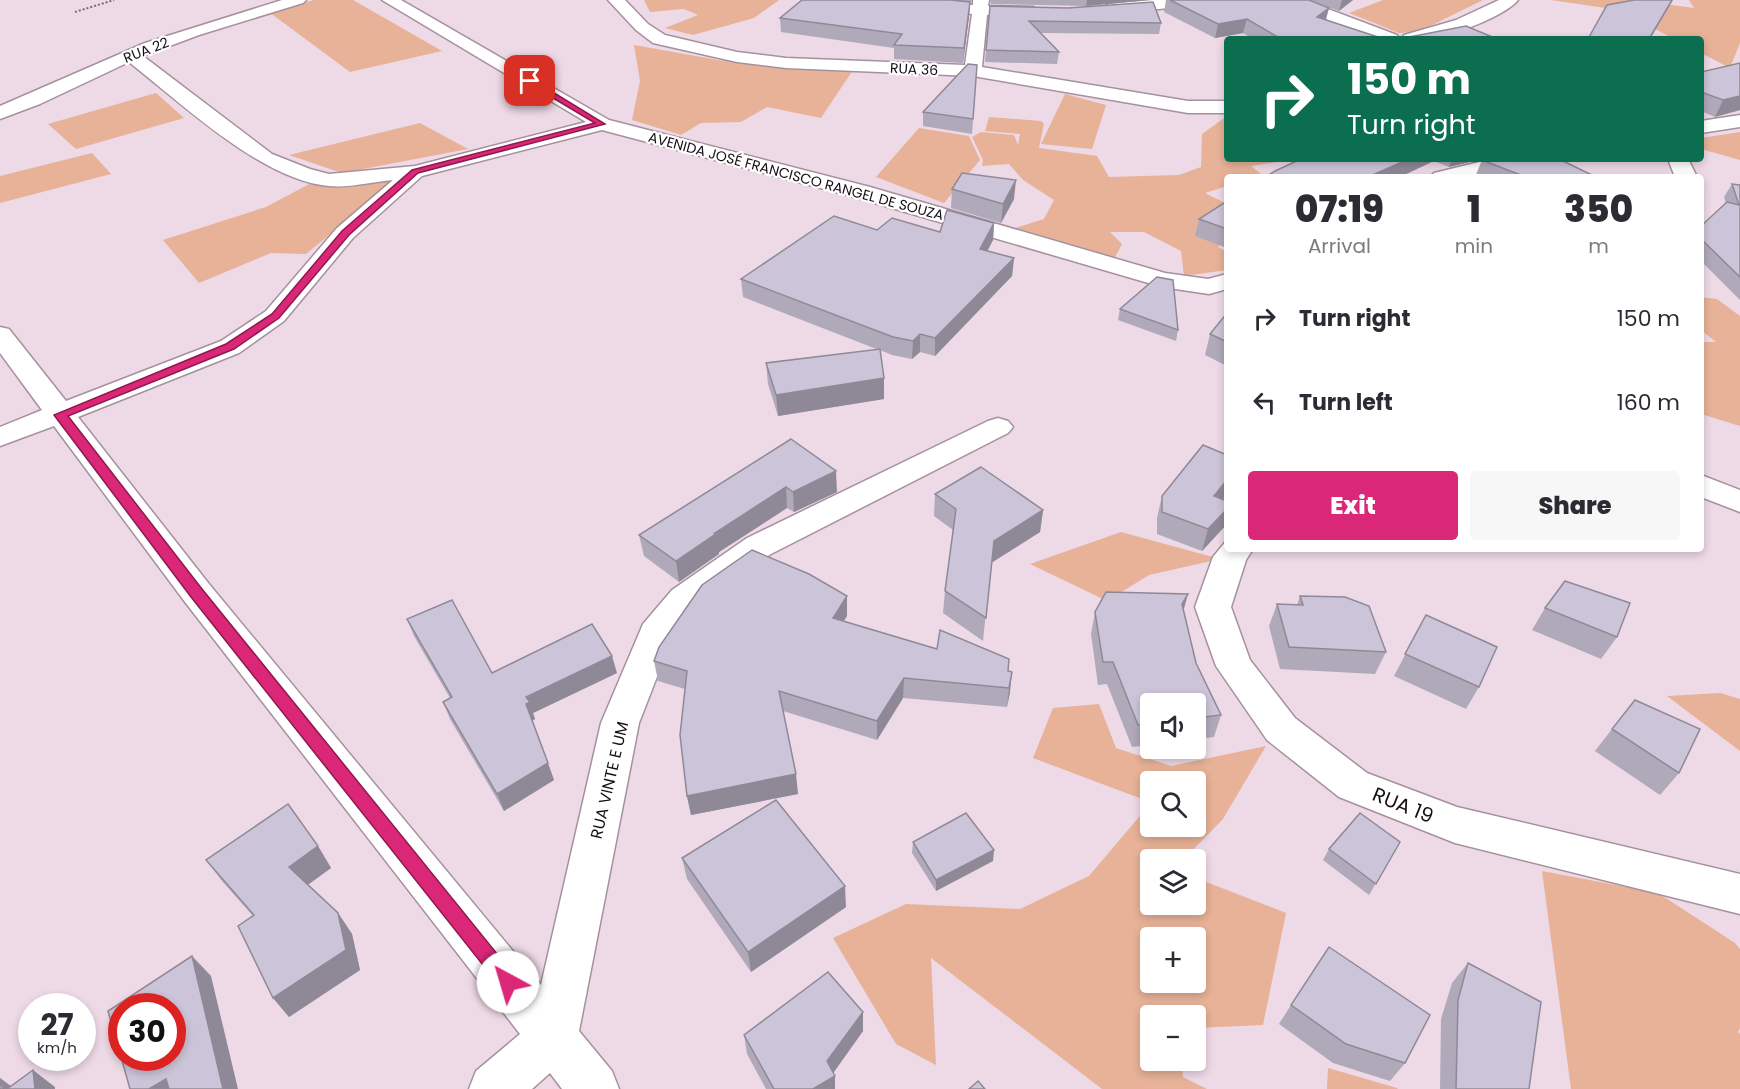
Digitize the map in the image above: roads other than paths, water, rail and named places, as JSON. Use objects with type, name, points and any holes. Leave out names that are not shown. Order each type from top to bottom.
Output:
[{"type":"street","name":"RUA 22","points":[[0,113],[51,94],[130,55],[212,25],[298,0]]},
{"type":"street","name":"AVENIDA JOSÉ FRANCISCO RANGEL DE SOUZA","points":[[390,0],[602,124],[862,192],[1162,280],[1209,287],[1224,282]]},
{"type":"street","name":"RUA 36","points":[[616,0],[642,27],[659,39],[700,49],[786,63],[974,71],[1188,107],[1224,107]]},
{"type":"street","points":[[895,0],[1045,12]]},
{"type":"street","points":[[1089,10],[1200,0]]},
{"type":"street","points":[[1290,0],[1383,36]]},
{"type":"street","points":[[1422,36],[1455,28],[1490,13],[1510,0]]},
{"type":"street","points":[[974,71],[979,5]]},
{"type":"street","points":[[130,55],[264,158],[303,174],[329,180],[415,172],[602,124]]},
{"type":"street","points":[[1704,127],[1740,121]]},
{"type":"street","points":[[1455,174],[1506,162]]},
{"type":"street","points":[[0,437],[230,347],[275,316],[345,233],[415,172]]},
{"type":"street","points":[[0,335],[196,593],[594,1089]]},
{"type":"street","name":"RUA VINTE E UM","points":[[553,1038],[620,723],[656,633],[684,599],[759,546],[998,427]]},
{"type":"street","points":[[1704,486],[1740,502]]},
{"type":"street","name":"RUA 19","points":[[1234,552],[1213,607],[1234,666],[1281,729],[1353,785],[1455,825],[1740,894]]},
{"type":"street","points":[[494,1089],[553,1038]]}]
